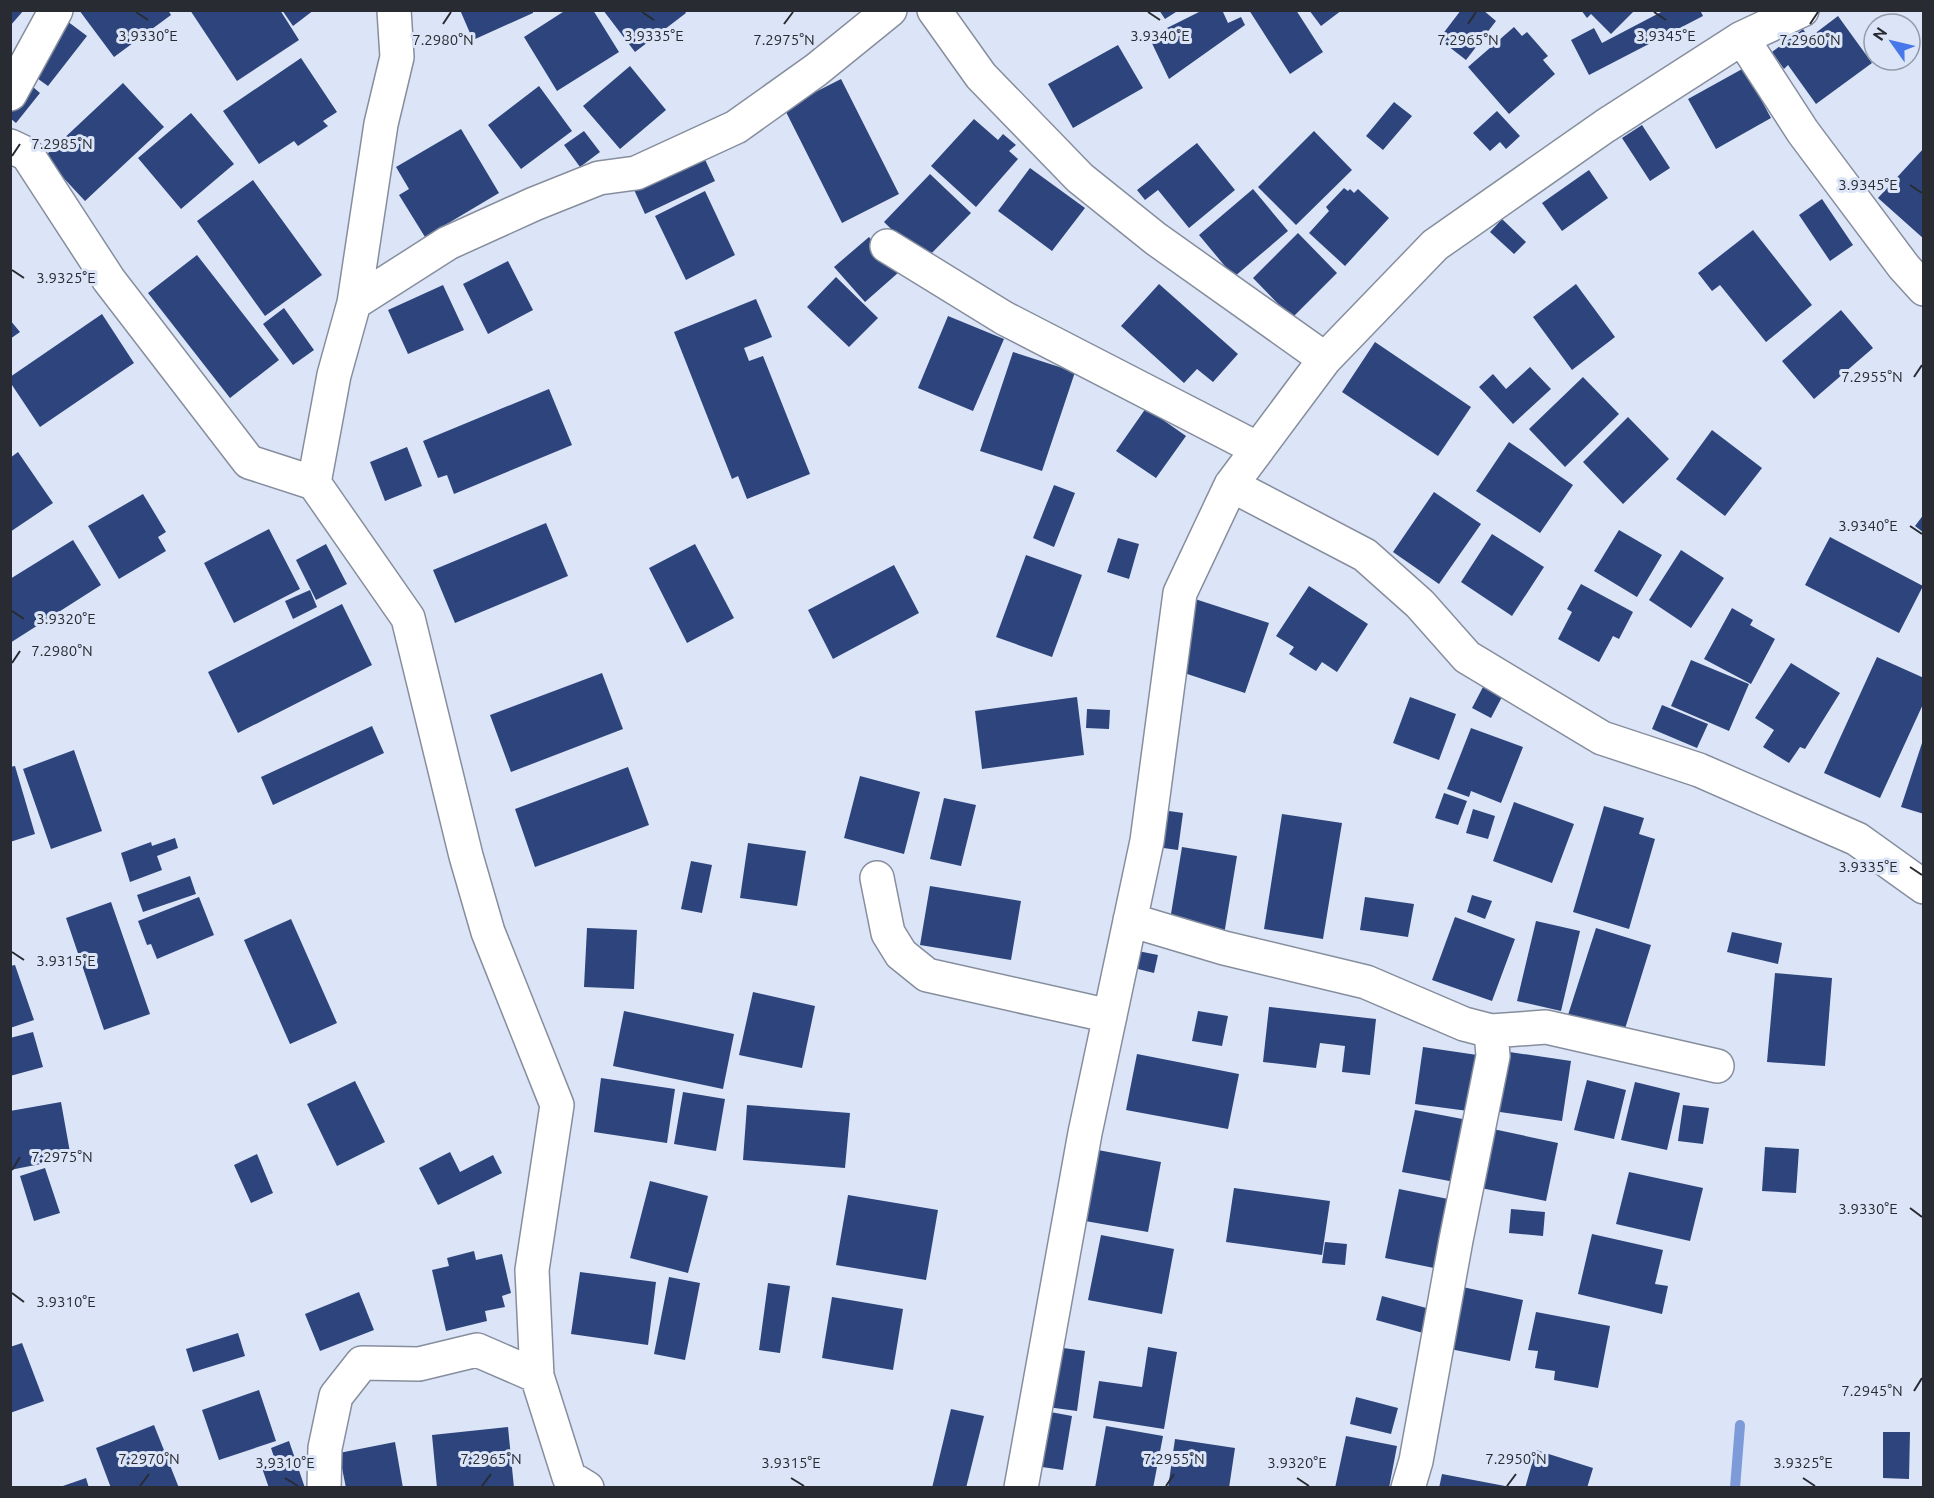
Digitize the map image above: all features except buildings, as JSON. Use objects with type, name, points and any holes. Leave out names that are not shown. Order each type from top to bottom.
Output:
[{"type":"street","points":[[10,94],[56,10]]},
{"type":"street","points":[[314,483],[334,375],[354,303],[381,124],[397,57],[394,10]]},
{"type":"street","points":[[354,303],[448,243],[480,228],[599,178],[636,173],[736,127],[816,70],[890,10]]},
{"type":"street","points":[[934,10],[981,76],[1080,178],[1156,239],[1325,358]]},
{"type":"street","points":[[1021,1488],[1085,1133],[1147,841],[1180,593],[1231,485],[1325,358],[1435,245],[1605,126],[1742,38],[1802,10]]},
{"type":"street","points":[[1742,38],[1803,132],[1923,289]]},
{"type":"street","points":[[10,146],[27,154],[109,280],[249,462],[314,483],[408,618],[466,856],[488,932],[557,1105],[532,1270],[537,1376],[569,1477],[587,1488]]},
{"type":"street","points":[[887,246],[1004,318],[1258,448]]},
{"type":"street","points":[[1231,485],[1365,555],[1420,604],[1467,657],[1602,738],[1699,770],[1857,839],[1923,886]]},
{"type":"street","points":[[877,878],[888,933],[901,954],[927,975],[1110,1016]]},
{"type":"street","points":[[1130,920],[1224,948],[1366,982],[1464,1024],[1491,1031],[1546,1027],[1717,1066]]},
{"type":"street","points":[[1408,1488],[1416,1461],[1456,1240],[1493,1056],[1491,1031]]},
{"type":"street","points":[[324,1488],[324,1448],[336,1396],[362,1363],[419,1364],[477,1350],[537,1376]]},
{"type":"waterway","points":[[1735,1488],[1740,1425]]}]
